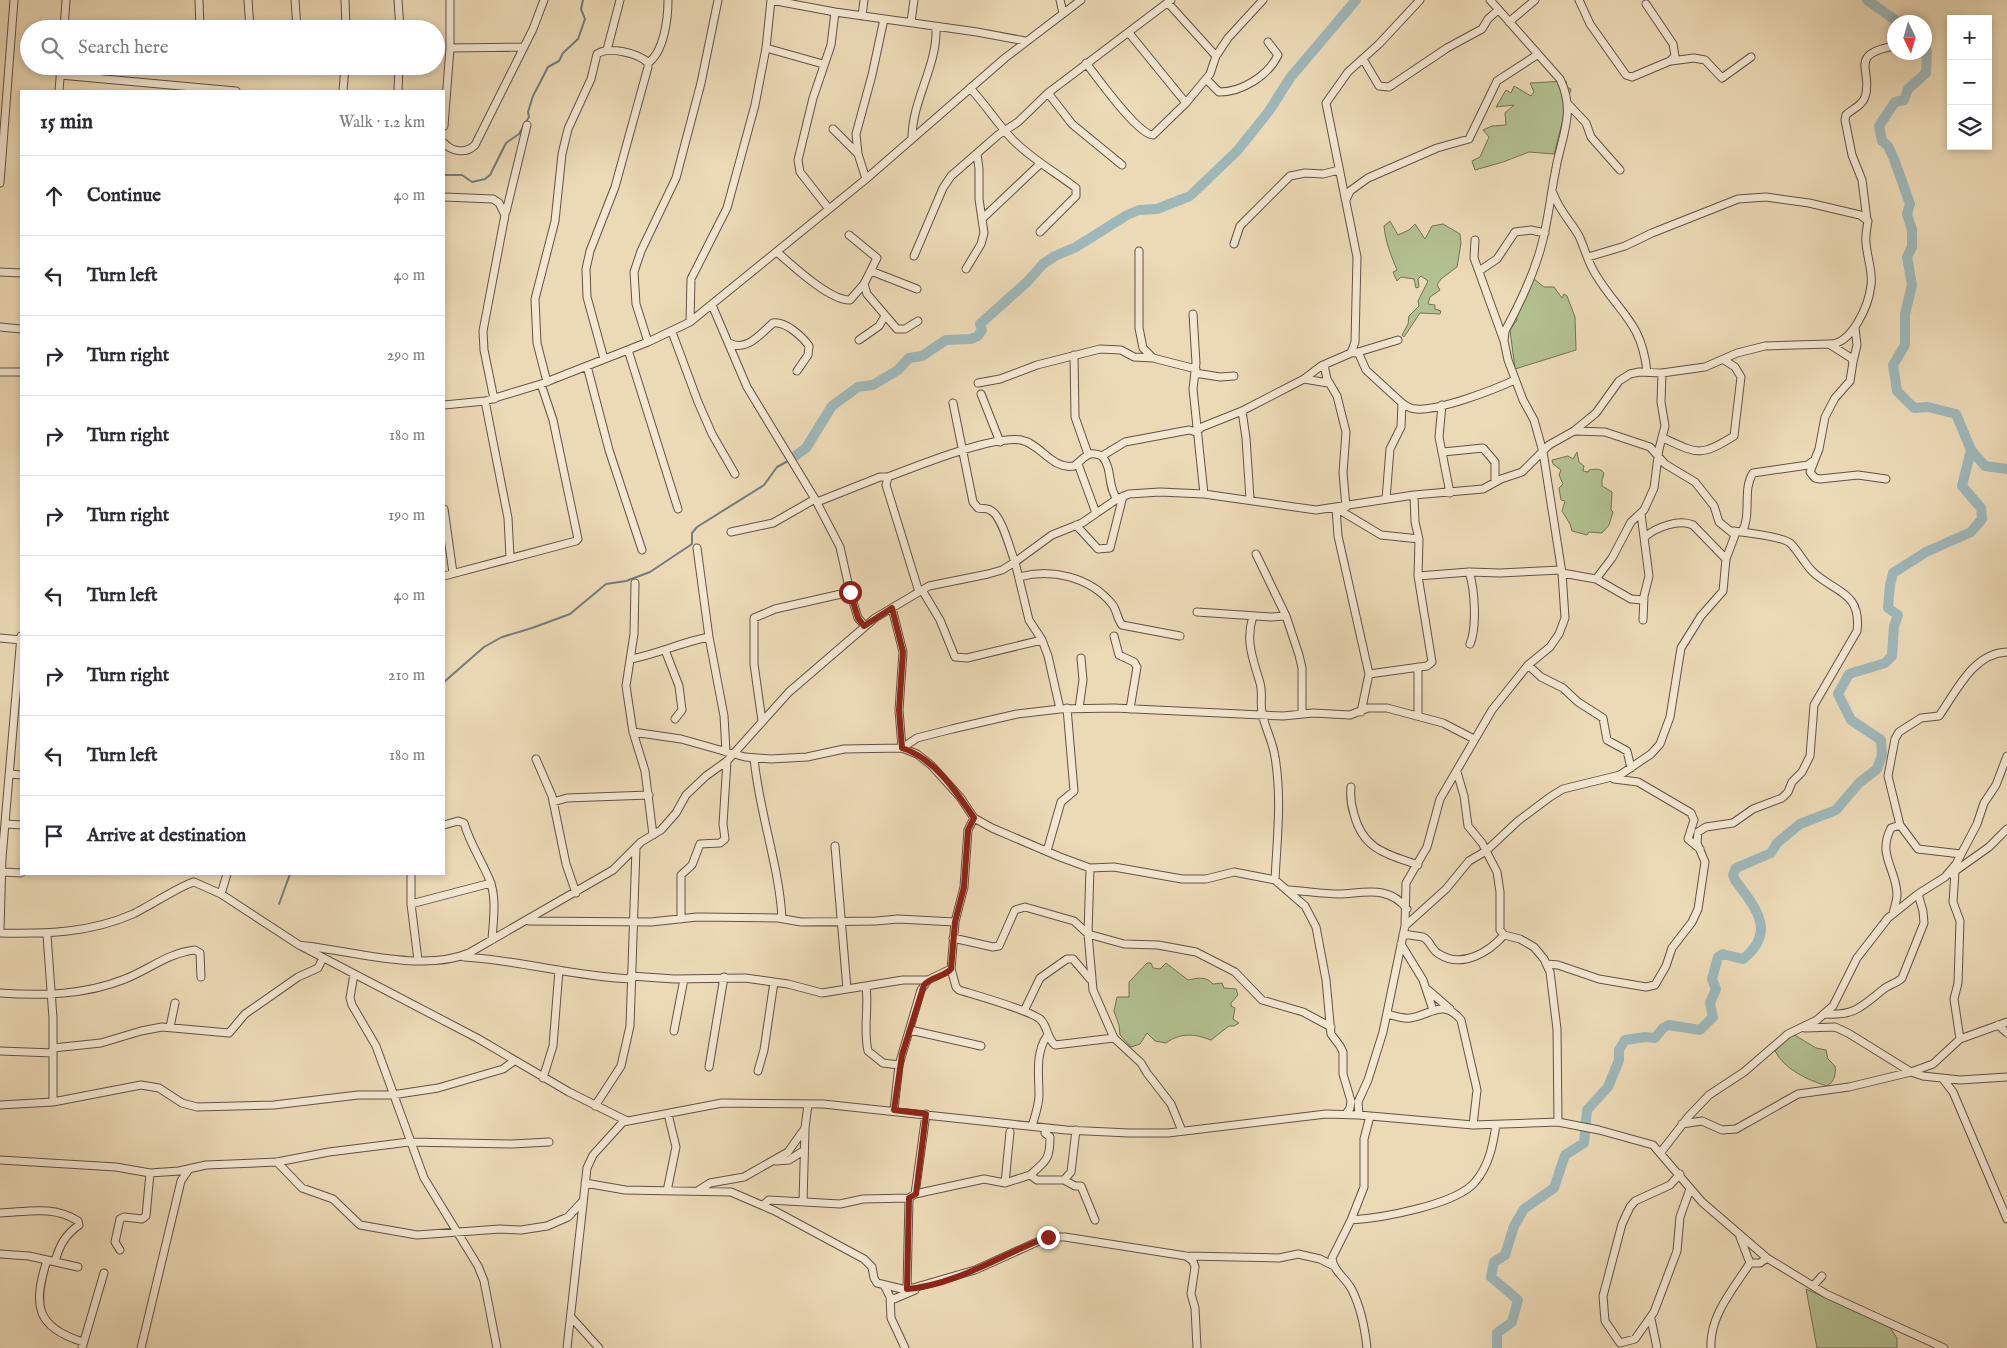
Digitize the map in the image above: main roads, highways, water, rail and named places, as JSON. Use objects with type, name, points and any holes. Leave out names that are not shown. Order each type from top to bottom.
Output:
[{"type":"waterway","points":[[445,175],[462,175],[472,182],[485,179],[490,175],[506,143],[519,134],[529,117],[528,112],[533,96],[548,67],[559,61],[563,53],[578,39],[585,19],[581,9],[583,0]]},
{"type":"waterway","points":[[791,459],[806,448],[832,406],[858,387],[873,385],[898,370],[909,358],[922,356],[946,340],[971,339],[978,336],[982,330],[980,324],[1027,282],[1043,264],[1055,256],[1076,247],[1127,215],[1139,210],[1157,209],[1190,196],[1237,151],[1269,111],[1290,78],[1356,0]]},
{"type":"waterway","points":[[1867,0],[1888,15]]},
{"type":"waterway","points":[[1497,1348],[1497,1333],[1512,1322],[1518,1300],[1491,1277],[1494,1262],[1505,1255],[1514,1226],[1524,1209],[1554,1188],[1565,1155],[1584,1143],[1587,1110],[1608,1087],[1619,1060],[1619,1050],[1625,1040],[1645,1037],[1655,1038],[1663,1028],[1669,1025],[1700,1030],[1713,1017],[1710,1003],[1716,989],[1712,979],[1718,957],[1723,954],[1743,959],[1753,949],[1759,939],[1761,930],[1760,920],[1750,900],[1735,880],[1733,875],[1736,868],[1771,853],[1777,843],[1800,824],[1836,810],[1859,783],[1877,769],[1882,755],[1881,740],[1851,720],[1838,694],[1849,674],[1885,663],[1892,656],[1894,626],[1898,615],[1888,608],[1893,573],[1926,552],[1971,532],[1982,519],[1981,508],[1962,486],[1971,450],[1956,414],[1928,407],[1914,408],[1897,391],[1893,365],[1905,345],[1905,314],[1912,285],[1907,257],[1912,247],[1912,230],[1907,214],[1910,204],[1894,159],[1888,146],[1882,141],[1879,126],[1895,102],[1904,100],[1908,89],[1926,73],[1927,60]]},
{"type":"waterway","points":[[1971,450],[1985,466],[2007,469]]},
{"type":"waterway","points":[[445,681],[484,647],[502,637],[570,614],[606,584],[626,581],[650,572],[692,544],[692,533],[697,527],[764,485],[777,467],[788,461]]},
{"type":"waterway","points":[[279,904],[290,875]]}]
